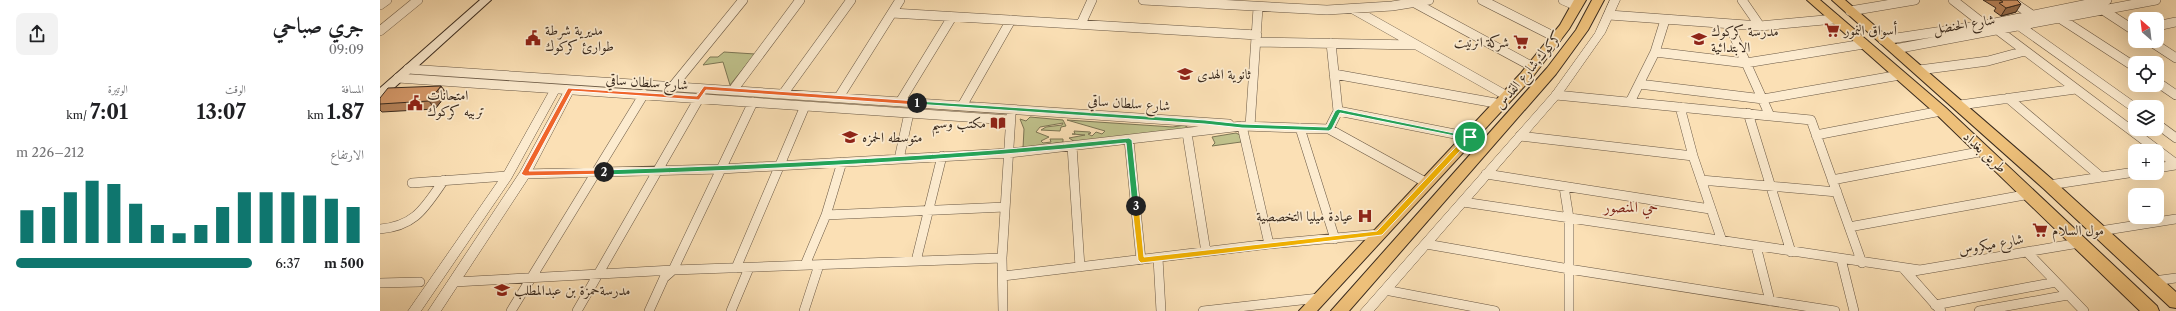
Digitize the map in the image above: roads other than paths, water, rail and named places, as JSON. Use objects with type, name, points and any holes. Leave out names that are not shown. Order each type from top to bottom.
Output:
[{"type":"main road","points":[[380,85],[473,0]]},
{"type":"main road","points":[[380,94],[486,0]]},
{"type":"main road","name":"كركوك,شارع القدس","points":[[1339,311],[1490,143],[1542,82],[1581,33],[1598,0]]},
{"type":"main road","name":"طريق بغداد","points":[[1813,0],[1941,111],[2030,194],[2151,311]]},
{"type":"main road","name":"طريق بغداد","points":[[1838,0],[1883,40],[1898,43],[1919,70],[2100,231],[2176,302]]},
{"type":"main road","name":"كركوك,شارع القدس","points":[[1307,311],[1504,100],[1557,38],[1578,3]]},
{"type":"main road","points":[[1529,71],[1542,82]]},
{"type":"main road","points":[[2095,257],[2115,257],[2123,252]]},
{"type":"street","points":[[380,5],[387,0]]},
{"type":"street","points":[[380,31],[418,0]]},
{"type":"street","points":[[673,86],[743,0]]},
{"type":"street","points":[[733,90],[800,0]]},
{"type":"street","points":[[783,94],[851,0]]},
{"type":"street","points":[[839,97],[900,0]]},
{"type":"street","points":[[1081,24],[1092,0]]},
{"type":"street","points":[[1143,0],[1204,2],[1258,8],[1353,9],[1370,4],[1415,3],[1429,0]]},
{"type":"street","points":[[1482,0],[1557,38]]},
{"type":"street","points":[[1563,0],[1578,3]]},
{"type":"street","points":[[1366,311],[1556,95],[1600,33],[1615,0]]},
{"type":"street","points":[[1742,0],[1760,26]]},
{"type":"street","points":[[1850,11],[1910,0]]},
{"type":"street","points":[[1953,0],[1984,25]]},
{"type":"street","points":[[2010,0],[2032,15]]},
{"type":"street","name":"شارع الحنضل","points":[[1898,43],[2107,0]]},
{"type":"street","name":"شارع الحنضل","points":[[1898,43],[1898,41],[1909,46],[1999,32],[2156,0]]},
{"type":"street","points":[[1415,3],[1529,71]]},
{"type":"street","points":[[2068,7],[2079,15]]},
{"type":"street","points":[[1258,8],[1257,38],[1246,126],[1269,244]]},
{"type":"street","points":[[1353,9],[1417,45],[1504,100]]},
{"type":"street","points":[[2103,10],[2128,26]]},
{"type":"street","points":[[892,13],[1081,24],[1331,44],[1417,45]]},
{"type":"street","points":[[1609,15],[1729,25],[1760,26],[1835,19]]},
{"type":"street","points":[[900,102],[952,17]]},
{"type":"street","points":[[2062,19],[2128,62]]},
{"type":"street","points":[[962,106],[1011,20]]},
{"type":"street","points":[[1630,102],[1655,52],[1665,20]]},
{"type":"street","points":[[2164,25],[2176,22]]},
{"type":"street","points":[[1729,25],[1770,116]]},
{"type":"street","points":[[2021,27],[2128,103]]},
{"type":"street","points":[[1999,32],[2176,165]]},
{"type":"street","points":[[1329,129],[1338,111],[1331,44]]},
{"type":"street","points":[[1655,52],[1746,63],[1864,44]]},
{"type":"street","points":[[2161,48],[2176,58]]},
{"type":"street","points":[[1919,70],[1988,61],[2025,51]]},
{"type":"street","name":"شارع سلطان ساقي","points":[[408,69],[962,106],[1014,108],[1246,126]]},
{"type":"street","points":[[1334,74],[1504,100]]},
{"type":"street","points":[[1639,84],[1763,99],[1900,75]]},
{"type":"street","name":"شارع سلطان ساقي","points":[[398,78],[1010,120]]},
{"type":"street","points":[[2164,87],[2176,95]]},
{"type":"street","points":[[414,311],[507,176],[556,88]]},
{"type":"street","points":[[577,311],[704,88]]},
{"type":"street","points":[[434,311],[525,174],[570,89]]},
{"type":"street","points":[[1960,105],[2076,89]]},
{"type":"street","points":[[512,311],[644,94]]},
{"type":"street","points":[[1556,95],[1811,120],[1862,262]]},
{"type":"street","points":[[2008,98],[2102,177]]},
{"type":"street","points":[[649,311],[664,278],[673,270],[753,102]]},
{"type":"street","points":[[736,268],[805,106]]},
{"type":"street","points":[[1680,107],[1693,156],[1722,241]]},
{"type":"street","points":[[997,311],[1003,311],[1002,258],[1010,120],[1014,108]]},
{"type":"street","points":[[1338,111],[1470,137]]},
{"type":"street","points":[[1816,135],[1941,111]]},
{"type":"street","points":[[899,159],[909,113]]},
{"type":"street","points":[[1748,113],[1791,252]]},
{"type":"street","points":[[525,174],[658,171],[1009,152],[1246,126],[1329,129],[1427,183]]},
{"type":"street","points":[[1300,128],[1335,239]]},
{"type":"street","points":[[2164,129],[2176,138]]},
{"type":"street","points":[[1187,133],[1206,252]]},
{"type":"street","points":[[1520,136],[1693,156]]},
{"type":"street","points":[[1129,140],[1141,260]]},
{"type":"street","points":[[1072,146],[1080,267]]},
{"type":"street","points":[[1832,180],[1984,151]]},
{"type":"street","points":[[916,261],[942,156]]},
{"type":"street","points":[[805,265],[826,215],[842,162]]},
{"type":"street","points":[[2164,167],[2176,165]]},
{"type":"street","points":[[2049,185],[2128,173]]},
{"type":"street","points":[[1486,174],[1710,209]]},
{"type":"street","points":[[412,183],[507,176]]},
{"type":"street","points":[[380,229],[393,229],[414,220],[444,180]]},
{"type":"street","points":[[1701,180],[1837,192]]},
{"type":"street","points":[[1564,186],[1569,218],[1569,311]]},
{"type":"street","points":[[1849,227],[2030,194]]},
{"type":"street","name":"شارع ميكروس","points":[[1463,202],[1862,262],[1905,270],[1920,270],[2079,243]]},
{"type":"street","points":[[826,215],[1005,208]]},
{"type":"street","points":[[2100,231],[2176,219]]},
{"type":"street","points":[[1003,276],[1269,244],[1379,234]]},
{"type":"street","points":[[1426,244],[1569,269],[1835,311]]},
{"type":"street","points":[[1756,246],[1770,301]]},
{"type":"street","points":[[2027,252],[2084,311]]},
{"type":"street","points":[[454,282],[532,279],[673,270],[1002,258]]},
{"type":"street","points":[[1158,258],[1161,311]]},
{"type":"street","points":[[1841,259],[1854,311]]},
{"type":"street","points":[[804,311],[819,265]]},
{"type":"street","points":[[731,311],[749,268]]},
{"type":"street","points":[[1905,270],[1938,308],[2056,282]]},
{"type":"street","points":[[2154,281],[2176,278]]},
{"type":"street","points":[[380,283],[420,282]]},
{"type":"street","points":[[1384,290],[1496,311]]},
{"type":"street","points":[[1980,311],[2068,295]]},
{"type":"street","points":[[1203,311],[1319,298]]},
{"type":"place","name":"أسواق النمور","points":[[1832,30]]},
{"type":"place","name":"مديرية شرطة طوارئ كركوك","points":[[533,38]]},
{"type":"place","name":"مدرسة كركوك الابتدائية","points":[[1699,39]]},
{"type":"place","name":"شركة انرنيت","points":[[1521,42]]},
{"type":"place","name":"ثانوية الهدى","points":[[1185,74]]},
{"type":"place","name":"امتحانات تربيه كركوك","points":[[415,103]]},
{"type":"place","name":"مكتب وسيم","points":[[998,123]]},
{"type":"place","name":"متوسطه الحمزه","points":[[850,137]]},
{"type":"place","name":"عيادة ميليا التخصصية","points":[[1365,216]]},
{"type":"place","name":"مول السلام","points":[[2040,230]]},
{"type":"place","name":"مدرسةحمزة بن عبدالمطلب","points":[[502,290]]},
{"type":"district","name":"حي المنصور","points":[[1631,207]]}]
